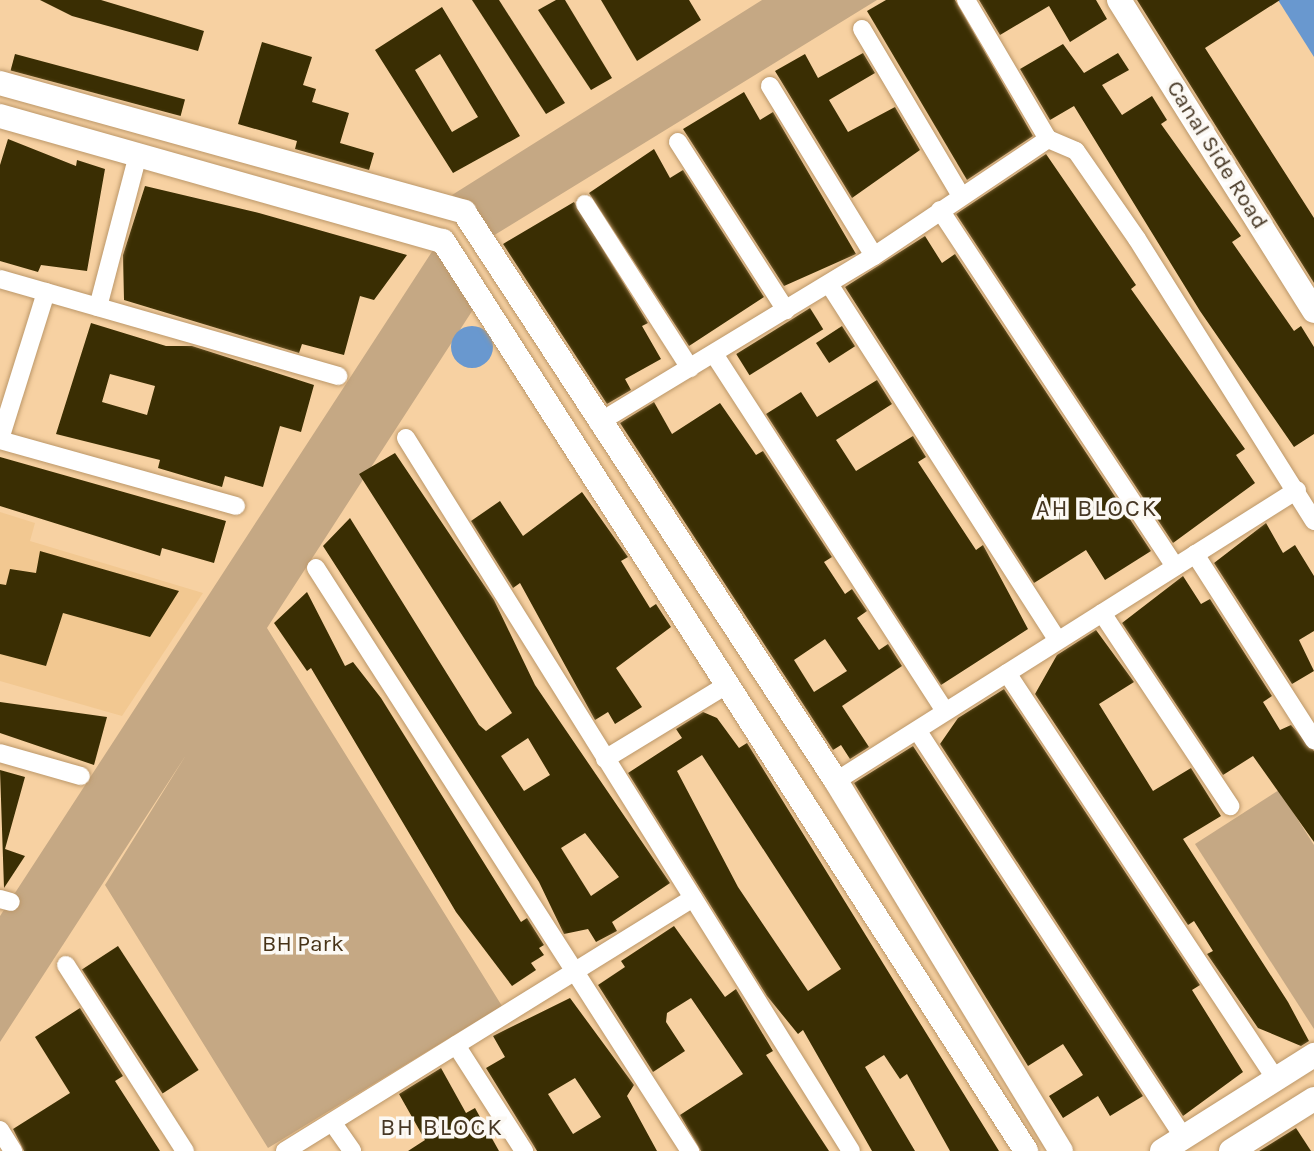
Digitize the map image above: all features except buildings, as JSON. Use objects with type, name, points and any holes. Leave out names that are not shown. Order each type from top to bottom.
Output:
[{"type":"main road","name":"Canal Side Road","points":[[1119,0],[1314,311]]},
{"type":"main road","points":[[0,83],[464,212],[598,423],[836,780],[1061,1151]]},
{"type":"main road","points":[[0,116],[443,241],[730,683],[1026,1151]]},
{"type":"main road","points":[[304,202],[314,172]]},
{"type":"main road","points":[[675,599],[703,582]]},
{"type":"main road","points":[[1162,1151],[1314,1055]]},
{"type":"main road","points":[[1231,1151],[1314,1099]]},
{"type":"street","points":[[966,0],[1048,139],[1076,151],[1297,490],[1314,521]]},
{"type":"street","points":[[862,29],[960,194]]},
{"type":"street","points":[[770,86],[874,256]]},
{"type":"street","points":[[598,423],[874,256],[960,194],[1048,139]]},
{"type":"street","points":[[678,142],[786,310]]},
{"type":"street","points":[[98,307],[138,155]]},
{"type":"street","points":[[585,204],[690,368]]},
{"type":"street","points":[[940,210],[1175,567]]},
{"type":"street","points":[[0,279],[338,376]]},
{"type":"street","points":[[828,284],[1056,638]]},
{"type":"street","points":[[46,292],[0,439],[236,506]]},
{"type":"street","points":[[714,354],[945,711]]},
{"type":"street","points":[[406,438],[851,1151]]},
{"type":"street","points":[[836,780],[919,733],[945,711],[1007,673],[1056,638],[1102,613],[1297,490]]},
{"type":"street","points":[[1195,554],[1314,740]]},
{"type":"street","points":[[316,568],[690,1151]]},
{"type":"street","points":[[1102,613],[1230,806]]},
{"type":"street","points":[[1007,673],[1276,1079]]},
{"type":"street","points":[[605,759],[730,683]]},
{"type":"street","points":[[919,733],[1183,1137]]},
{"type":"street","points":[[0,753],[81,776]]},
{"type":"street","points":[[285,1151],[693,898]]},
{"type":"street","points":[[66,965],[185,1151]]},
{"type":"street","points":[[456,1045],[523,1151]]},
{"type":"street","points":[[332,1122],[352,1151]]},
{"type":"street","points":[[0,1130],[13,1151]]},
{"type":"shaded area","points":[[0,512],[35,523],[30,541],[203,593],[122,716],[0,681]]},
{"type":"green space","points":[[762,0],[877,0],[488,239],[469,206],[452,195]]},
{"type":"green space","name":"BH Park","points":[[435,247],[476,305],[267,628],[502,1006],[268,1148],[105,885],[186,755],[0,1042],[0,916]]},
{"type":"green space","points":[[1279,790],[1314,845],[1314,1029],[1195,844]]},
{"type":"water","points":[[1278,0],[1314,0],[1314,57]]},
{"type":"water","points":[[472,326],[487,332],[493,347],[487,362],[472,368],[457,362],[451,347],[457,332]]},
{"type":"district","name":"AH BLOCK","points":[[1097,509]]},
{"type":"district","name":"BH BLOCK","points":[[442,1128]]}]
